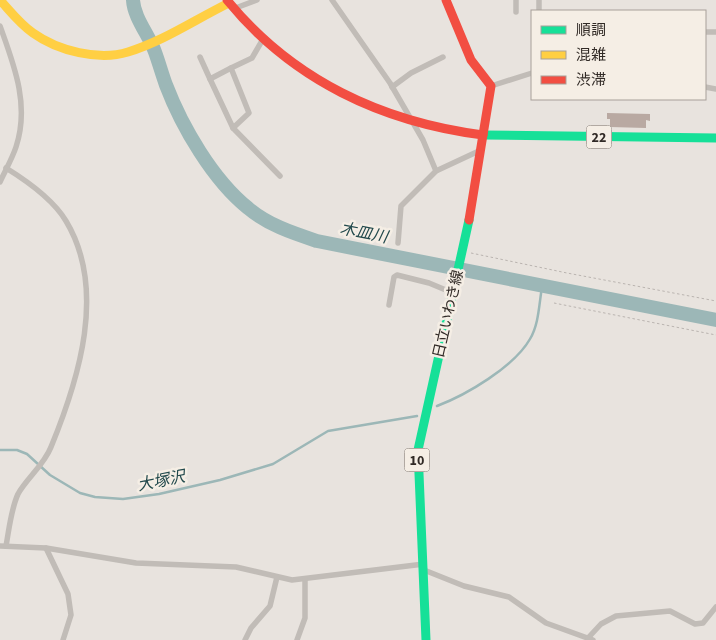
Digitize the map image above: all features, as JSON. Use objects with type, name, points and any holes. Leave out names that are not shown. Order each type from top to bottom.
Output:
[{"type":"main road","points":[[0,0],[34,34],[81,52],[104,54],[127,52],[230,4],[263,40],[299,69],[329,88],[361,103],[412,121],[447,131],[483,135]]},
{"type":"main road","points":[[446,0],[470,60],[491,86]]},
{"type":"main road","name":"日立いわき線","points":[[426,640],[418,450],[462,253],[491,86]]},
{"type":"main road","name":"22","points":[[483,135],[716,138]]},
{"type":"street","points":[[230,4],[257,0]]},
{"type":"street","points":[[332,0],[392,87],[423,140],[436,171]]},
{"type":"street","points":[[516,0],[516,12]]},
{"type":"street","points":[[0,26],[11,58],[22,104],[19,132],[0,182]]},
{"type":"street","points":[[210,79],[252,58],[263,40]]},
{"type":"street","points":[[200,57],[233,128],[280,176]]},
{"type":"street","points":[[392,87],[411,73],[443,57]]},
{"type":"street","points":[[231,68],[249,113],[233,128]]},
{"type":"street","points":[[491,86],[531,73]]},
{"type":"street","points":[[398,243],[400,206],[436,171],[481,150]]},
{"type":"street","points":[[6,168],[24,180],[65,219],[77,242],[87,288],[86,320],[80,357],[67,400],[50,450],[18,495],[3,546],[46,548],[136,563],[236,567],[292,580],[424,567],[464,586],[509,597],[546,623],[591,639],[601,624],[616,616],[670,611],[695,624],[703,623],[716,607]]},
{"type":"street","points":[[388,305],[394,277],[398,275],[454,289]]},
{"type":"street","points":[[46,548],[68,594],[70,615],[63,640]]},
{"type":"street","points":[[245,640],[251,628],[270,606],[277,576]]},
{"type":"street","points":[[297,640],[304,618],[305,579]]},
{"type":"path","points":[[462,253],[716,301]]},
{"type":"path","points":[[554,303],[716,335]]},
{"type":"building","points":[[607,113],[650,114],[650,121],[646,120],[646,128],[610,127],[610,119],[607,119]]},
{"type":"waterway","name":"木皿川","points":[[133,0],[136,13],[152,46],[173,101],[200,152],[235,196],[248,208],[272,224],[317,241],[716,320]]},
{"type":"waterway","points":[[437,406],[462,395],[488,379],[513,360],[523,349],[535,327],[542,287]]},
{"type":"waterway","name":"大塚沢","points":[[0,450],[17,450],[27,454],[50,475],[80,493],[95,497],[123,499],[159,494],[220,480],[273,464],[328,431],[417,416]]},
{"type":"traffic: fast","points":[[483,135],[716,138]]},
{"type":"traffic: fast","points":[[426,640],[418,450],[469,220]]},
{"type":"traffic: slow","points":[[0,0],[24,26],[43,39],[66,49],[92,55],[117,55],[128,52],[154,42],[229,3]]},
{"type":"traffic: jam","points":[[227,0],[280,53],[342,93],[375,108],[410,120],[446,129],[483,135]]},
{"type":"traffic: jam","points":[[446,0],[471,60],[491,86],[469,220]]}]
